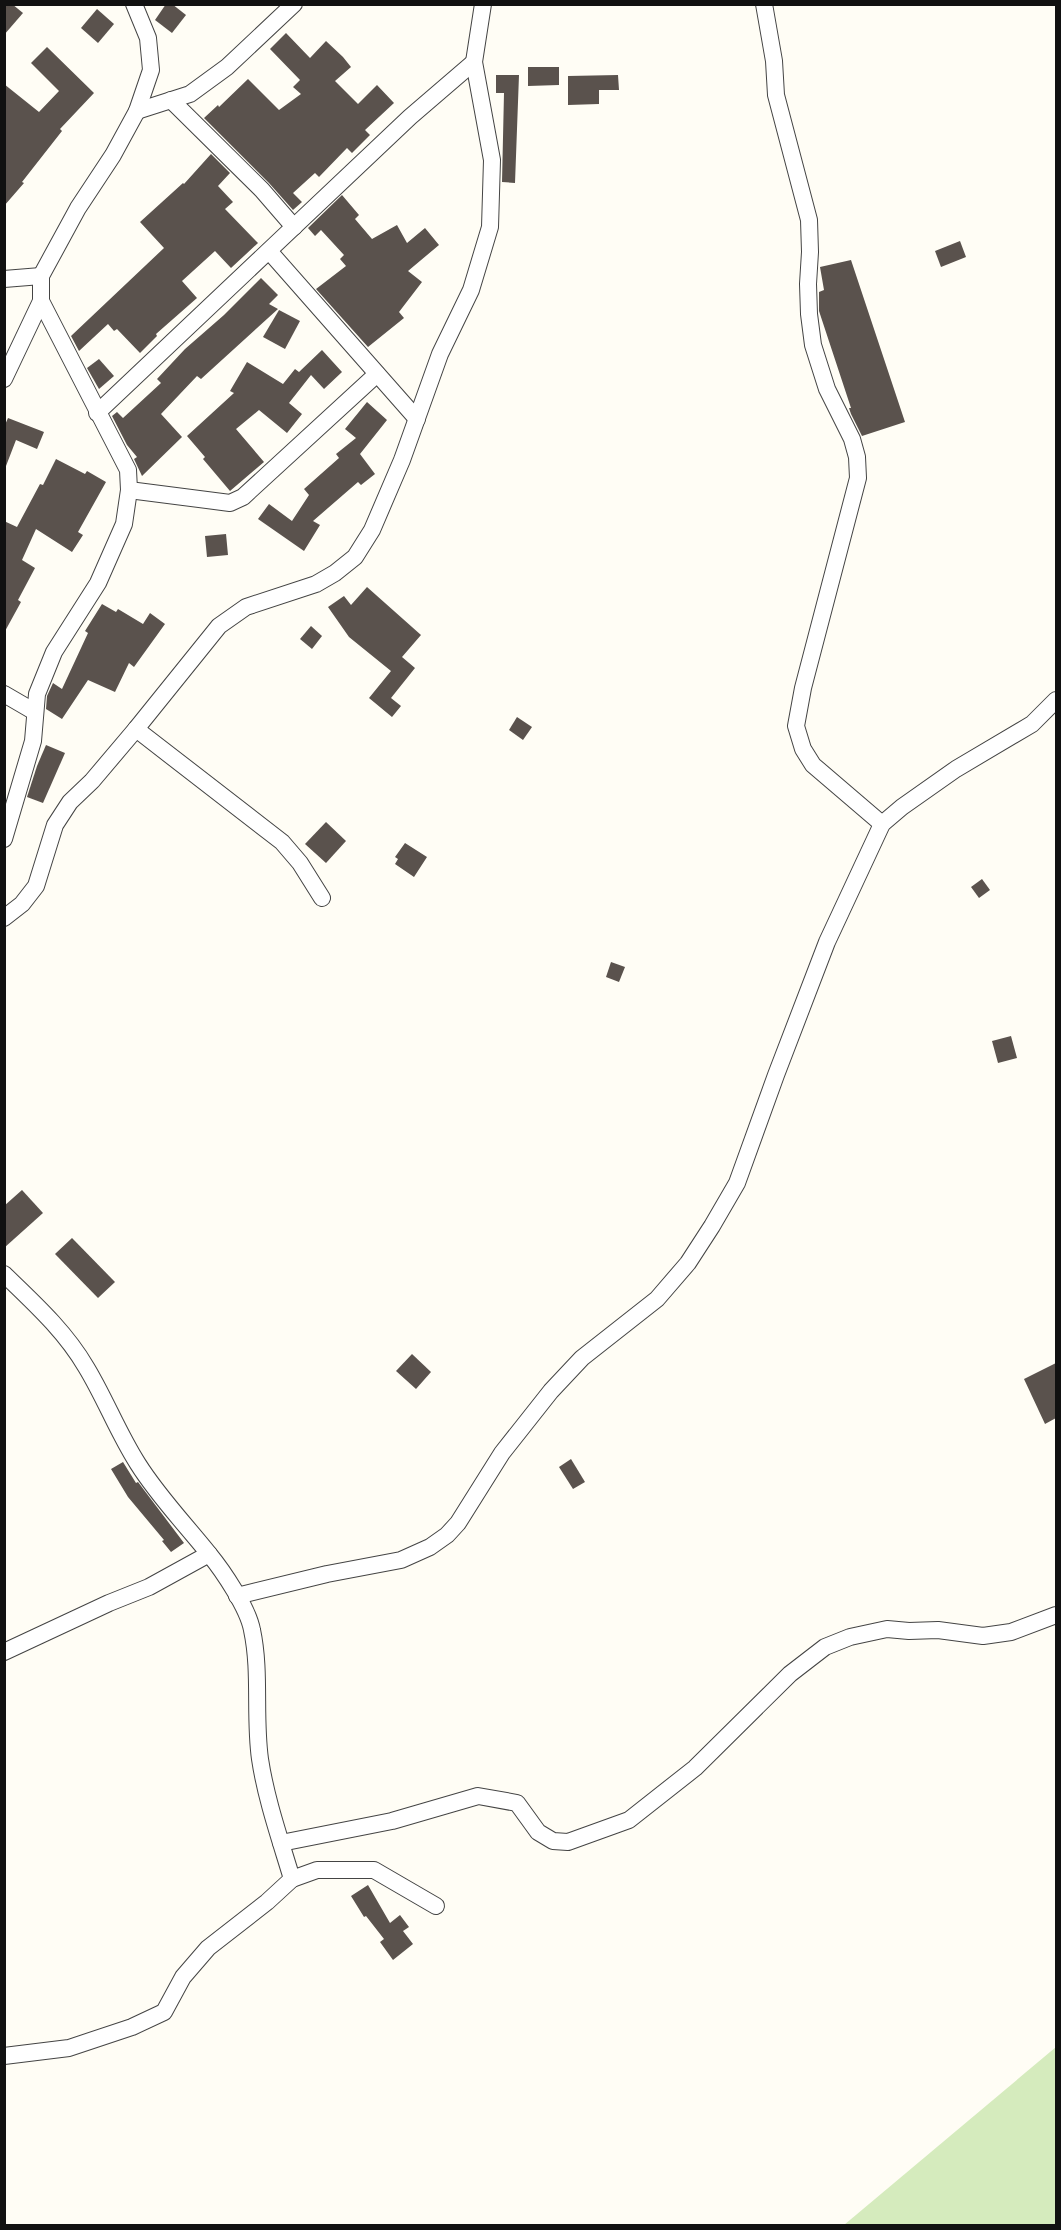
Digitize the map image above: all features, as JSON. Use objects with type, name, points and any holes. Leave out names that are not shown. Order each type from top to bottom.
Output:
[{"type":"street","points":[[4,379],[40,301],[41,276],[78,208],[113,156],[136,111],[151,70],[148,38],[137,11],[151,4]]},
{"type":"street","points":[[136,111],[190,94],[227,68],[294,4]]},
{"type":"street","points":[[4,918],[22,904],[36,886],[55,825],[70,802],[92,781],[219,626],[246,607],[316,584],[334,573],[355,557],[376,520],[402,460],[440,354],[471,290],[489,227],[492,160],[474,62],[483,4]]},
{"type":"street","points":[[764,4],[774,61],[776,95],[809,220],[810,252],[807,284],[808,314],[813,345],[826,389],[852,439],[857,457],[858,478],[803,688],[796,726],[802,749],[813,765],[882,824]]},
{"type":"street","points":[[97,413],[410,117],[474,62]]},
{"type":"street","points":[[171,100],[262,190],[294,226]]},
{"type":"street","points":[[269,251],[417,419]]},
{"type":"street","points":[[4,279],[41,276]]},
{"type":"street","points":[[4,839],[33,741],[38,694],[54,652],[98,583],[124,524],[129,490],[128,470],[40,301]]},
{"type":"street","points":[[129,490],[230,503],[237,500],[377,374]]},
{"type":"street","points":[[4,694],[36,712]]},
{"type":"street","points":[[237,1596],[327,1574],[401,1560],[430,1547],[458,1522],[502,1453],[551,1391],[582,1358],[657,1299],[688,1263],[737,1183],[823,953],[882,824],[956,769],[1032,724],[1056,700]]},
{"type":"street","points":[[136,729],[282,842],[300,863],[322,898]]},
{"type":"street","points":[[4,1274],[44,1312],[67,1339],[86,1367],[150,1482],[222,1569],[237,1596],[252,1628],[264,1783],[292,1879]]},
{"type":"street","points":[[4,1652],[148,1587],[209,1554]]},
{"type":"street","points":[[281,1843],[392,1821],[478,1796],[517,1803],[538,1832],[553,1841],[568,1842],[628,1820],[695,1768],[790,1674],[825,1647],[850,1637],[887,1629],[938,1630],[982,1636],[1011,1632],[1056,1615]]},
{"type":"street","points":[[4,2056],[69,2048],[164,2012],[183,1977],[208,1948],[267,1902],[292,1879],[317,1870],[374,1870],[436,1906]]},
{"type":"green space","points":[[1056,2047],[1056,2225],[844,2225]]},
{"type":"building","points":[[4,4],[12,4],[23,13],[4,35]]},
{"type":"building","points":[[166,4],[172,4],[186,15],[172,33],[155,20]]},
{"type":"building","points":[[97,9],[114,24],[98,43],[81,28]]},
{"type":"building","points":[[286,33],[310,58],[326,41],[343,57],[351,67],[335,81],[358,104],[377,85],[394,103],[365,130],[370,135],[352,153],[347,148],[319,177],[315,173],[293,193],[302,202],[293,210],[204,118],[248,79],[279,110],[301,94],[293,87],[300,80],[270,49]]},
{"type":"building","points":[[47,47],[94,93],[60,129],[62,131],[4,206],[4,84],[39,112],[59,91],[31,63]]},
{"type":"building","points":[[528,67],[559,67],[559,85],[528,86]]},
{"type":"building","points":[[496,75],[519,75],[515,183],[502,182],[504,93],[496,93]]},
{"type":"building","points":[[618,75],[619,90],[599,90],[599,104],[568,105],[568,76]]},
{"type":"building","points":[[211,154],[230,173],[218,186],[233,202],[225,209],[258,243],[231,268],[215,251],[182,281],[197,298],[156,334],[157,336],[140,353],[117,329],[114,331],[108,324],[79,351],[71,336],[164,248],[140,222],[184,184]]},
{"type":"building","points":[[342,195],[359,215],[355,219],[372,239],[397,225],[407,243],[425,228],[439,245],[408,271],[422,282],[399,312],[404,318],[368,347],[316,289],[346,266],[340,259],[344,255],[321,230],[315,236],[308,228]]},
{"type":"building","points":[[960,241],[966,257],[941,267],[935,251]]},
{"type":"building","points":[[851,260],[905,422],[862,436],[851,414],[819,311],[819,292],[824,290],[820,267]]},
{"type":"building","points":[[261,278],[278,295],[269,304],[278,309],[201,379],[197,376],[161,414],[182,437],[142,476],[134,459],[137,457],[127,445],[112,416],[117,412],[123,418],[161,383],[157,379],[185,349]]},
{"type":"building","points":[[279,310],[300,321],[285,349],[263,337]]},
{"type":"building","points":[[322,350],[342,372],[324,389],[311,375],[289,403],[302,414],[287,433],[259,410],[236,429],[264,462],[230,491],[187,436],[234,393],[230,391],[247,362],[283,384],[295,369],[299,372]]},
{"type":"building","points":[[99,359],[114,376],[99,389],[87,368]]},
{"type":"building","points":[[367,402],[387,420],[360,454],[375,474],[361,485],[358,482],[313,521],[320,525],[304,551],[258,519],[269,504],[292,521],[309,495],[304,489],[339,458],[336,454],[356,438],[345,429]]},
{"type":"building","points":[[8,418],[44,432],[37,449],[16,440],[6,466],[4,427]]},
{"type":"building","points":[[56,459],[85,474],[87,471],[106,482],[78,532],[83,535],[72,552],[36,529],[22,560],[35,568],[18,600],[21,602],[4,633],[4,521],[17,527]]},
{"type":"building","points":[[226,534],[228,555],[207,557],[205,536]]},
{"type":"building","points":[[367,587],[421,635],[402,657],[415,668],[391,698],[401,706],[392,717],[369,698],[391,671],[349,637],[328,607],[344,596],[351,605]]},
{"type":"building","points":[[102,604],[116,612],[118,609],[143,624],[150,613],[165,624],[134,667],[129,663],[115,692],[88,680],[62,719],[46,709],[47,696],[53,683],[62,689],[88,633],[85,631]]},
{"type":"building","points":[[311,626],[322,636],[312,649],[300,639]]},
{"type":"building","points":[[517,717],[532,727],[523,740],[509,730]]},
{"type":"building","points":[[46,745],[65,753],[43,803],[27,797]]},
{"type":"building","points":[[326,822],[346,841],[326,863],[305,844]]},
{"type":"building","points":[[405,843],[427,857],[414,877],[395,864],[398,859],[395,857]]},
{"type":"building","points":[[982,879],[990,890],[979,898],[971,887]]},
{"type":"building","points":[[611,962],[625,967],[619,982],[606,977]]},
{"type":"building","points":[[1011,1036],[1017,1058],[998,1063],[992,1041]]},
{"type":"building","points":[[22,1190],[43,1213],[4,1248],[4,1206]]},
{"type":"building","points":[[72,1238],[115,1282],[98,1298],[55,1254]]},
{"type":"building","points":[[412,1354],[431,1372],[416,1389],[396,1371]]},
{"type":"building","points":[[1056,1363],[1056,1418],[1045,1424],[1024,1379]]},
{"type":"building","points":[[571,1459],[585,1482],[573,1489],[559,1467]]},
{"type":"building","points":[[123,1462],[136,1483],[138,1482],[184,1543],[171,1552],[162,1541],[164,1540],[128,1497],[111,1469]]},
{"type":"building","points":[[368,1885],[390,1923],[400,1915],[409,1927],[403,1931],[413,1944],[393,1960],[380,1942],[384,1939],[366,1916],[364,1917],[351,1896]]}]
